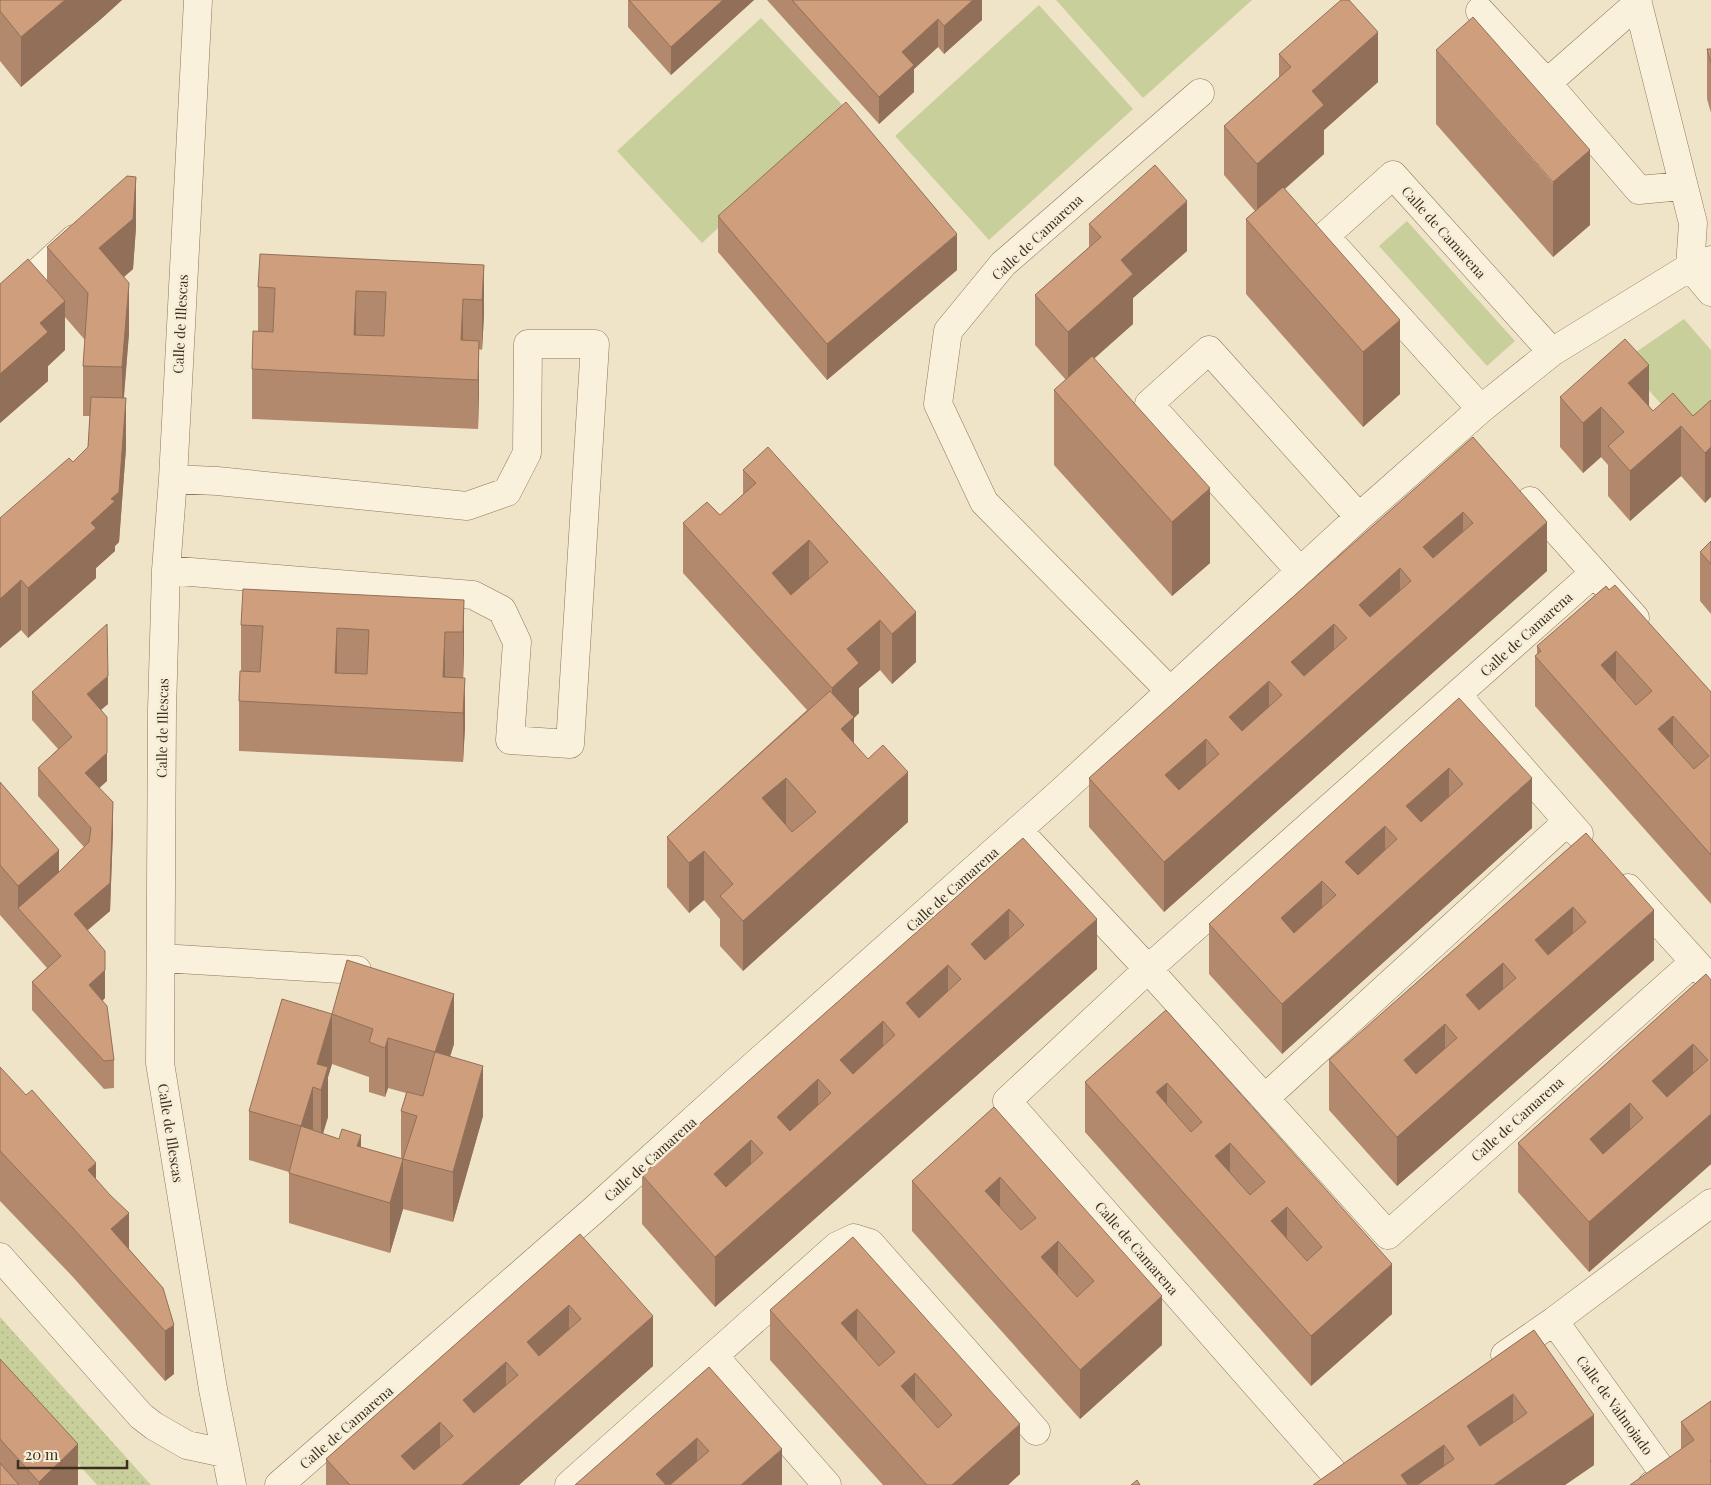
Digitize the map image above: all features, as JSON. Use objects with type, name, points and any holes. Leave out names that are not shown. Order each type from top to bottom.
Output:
[{"type":"street","name":"Calle de Illescas","points":[[198,0],[173,479],[166,570],[162,710],[160,1063],[224,1453],[232,1485]]},
{"type":"street","points":[[1547,83],[1638,2],[1692,222],[1700,263],[1711,292]]},
{"type":"street","points":[[1480,10],[1547,83],[1639,190],[1682,186]]},
{"type":"street","name":"Calle de Camarena","points":[[1170,691],[984,502],[938,404],[948,331],[1003,264],[1200,93]]},
{"type":"street","name":"Calle de Camarena","points":[[1481,409],[1325,236],[1393,175],[1552,352]]},
{"type":"street","points":[[0,307],[93,222]]},
{"type":"street","name":"Calle de Camarena","points":[[280,1485],[595,1209],[1018,830],[1359,517],[1481,409],[1552,352],[1700,263]]},
{"type":"street","points":[[166,570],[473,595],[502,610],[517,642],[510,740],[570,744],[595,344],[528,344],[527,453],[507,492],[467,506],[217,481],[173,479]]},
{"type":"street","points":[[1300,572],[1150,404],[1209,350],[1359,517]]},
{"type":"street","points":[[1530,501],[1652,638]]},
{"type":"street","name":"Calle de Camarena","points":[[1325,1479],[1007,1101],[1148,969],[1594,573]]},
{"type":"street","points":[[1457,695],[1594,851]]},
{"type":"street","points":[[1265,1098],[1567,822]]},
{"type":"street","name":"Calle de Camarena","points":[[1018,830],[1148,969],[1388,1235],[1703,971],[1614,873]]},
{"type":"street","points":[[161,958],[357,970]]},
{"type":"street","points":[[1489,1366],[1554,1321],[1711,1203]]},
{"type":"street","points":[[569,1485],[837,1246],[854,1238],[870,1244],[1036,1431]]},
{"type":"street","points":[[0,1257],[141,1416],[154,1426],[187,1445],[224,1453]]},
{"type":"street","name":"Calle de Valmojado","points":[[1554,1321],[1666,1476],[1652,1485]]},
{"type":"street","points":[[714,1356],[827,1485]]},
{"type":"street","points":[[1325,1479],[1358,1456]]},
{"type":"green space","points":[[1056,0],[1252,0],[1143,98]]},
{"type":"green space","points":[[1039,5],[1133,109],[989,240],[895,136]]},
{"type":"green space","points":[[761,18],[846,109],[702,243],[617,151]]},
{"type":"green space","points":[[1407,221],[1515,341],[1487,366],[1379,246]]},
{"type":"green space","points":[[1684,319],[1711,350],[1711,437],[1699,447],[1623,361]]},
{"type":"green space","points":[[0,1317],[151,1485],[97,1485],[2,1378],[0,1379]]},
{"type":"building","points":[[0,0],[65,0],[21,37],[0,11]]},
{"type":"building","points":[[629,0],[723,0],[671,47]]},
{"type":"building","points":[[792,0],[973,0],[944,26],[938,19],[902,52],[914,65],[879,97]]},
{"type":"building","points":[[1341,0],[1349,0],[1378,32],[1312,91],[1324,105],[1257,164],[1224,126],[1291,67],[1279,54]]},
{"type":"building","points":[[1473,17],[1590,150],[1553,182],[1436,50]]},
{"type":"building","points":[[1707,49],[1711,49],[1711,63]]},
{"type":"building","points":[[846,102],[957,234],[827,344],[718,216]]},
{"type":"building","points":[[1155,165],[1187,201],[1121,260],[1133,274],[1068,332],[1035,295],[1101,237],[1089,224]]},
{"type":"building","points":[[127,176],[136,177],[133,219],[99,248],[129,283],[122,367],[83,366],[88,293],[47,247]]},
{"type":"building","points":[[1283,187],[1400,320],[1363,352],[1246,219]]},
{"type":"building","points":[[260,254],[484,265],[482,300],[463,299],[461,340],[479,341],[478,380],[252,369],[253,331],[273,332],[275,288],[258,287]],"holes":[[[356,291],[386,292],[384,336],[354,335]]]},
{"type":"building","points":[[28,259],[65,301],[40,323],[48,332],[0,374],[0,284]]},
{"type":"building","points":[[1625,339],[1649,365],[1628,383],[1653,411],[1673,393],[1693,416],[1711,400],[1711,447],[1705,453],[1681,426],[1630,471],[1608,446],[1624,432],[1601,407],[1583,423],[1560,397]]},
{"type":"building","points":[[1092,356],[1210,488],[1172,522],[1054,390]]},
{"type":"building","points":[[91,397],[126,398],[119,492],[111,499],[115,501],[91,523],[96,528],[28,588],[21,580],[0,599],[0,518],[69,458],[73,462],[88,447]]},
{"type":"building","points":[[1473,437],[1547,522],[1164,862],[1089,778]],"holes":[[[1463,512],[1473,523],[1433,558],[1423,547]],[[1400,568],[1411,581],[1370,617],[1359,605]],[[1334,624],[1347,638],[1304,676],[1291,662]],[[1269,681],[1282,695],[1242,731],[1229,717]],[[1206,739],[1219,754],[1179,790],[1165,775]]]},
{"type":"building","points":[[768,447],[916,612],[892,634],[880,620],[847,649],[859,663],[832,688],[683,523],[707,502],[720,515],[756,483],[743,470]],"holes":[[[809,540],[828,562],[791,595],[772,573]]]},
{"type":"building","points":[[1711,541],[1711,564],[1700,552]]},
{"type":"building","points":[[1615,585],[1711,692],[1711,855],[1535,656],[1541,651],[1537,646],[1606,586],[1609,590]],"holes":[[[1616,651],[1652,691],[1636,705],[1601,665]],[[1673,716],[1709,756],[1694,769],[1658,729]]]},
{"type":"building","points":[[243,589],[464,600],[463,632],[445,632],[443,677],[465,678],[463,713],[239,701],[240,671],[260,672],[263,626],[241,625]],"holes":[[[337,628],[369,630],[367,674],[335,673]]]},
{"type":"building","points":[[107,624],[108,676],[87,694],[107,717],[107,753],[85,773],[113,802],[110,883],[74,914],[105,951],[105,970],[89,985],[107,1006],[114,1060],[104,1061],[32,982],[61,956],[18,908],[59,872],[89,842],[91,828],[38,768],[72,737],[32,692]]},
{"type":"building","points":[[830,691],[854,717],[841,729],[868,759],[883,745],[908,772],[743,921],[720,896],[733,884],[704,851],[689,863],[667,837]],"holes":[[[786,778],[816,812],[792,832],[762,798]]]},
{"type":"building","points":[[1459,698],[1532,778],[1282,1004],[1209,924]],"holes":[[[1449,768],[1463,784],[1421,822],[1406,806]],[[1385,826],[1397,839],[1358,875],[1345,862]],[[1322,881],[1336,895],[1294,933],[1281,918]]]},
{"type":"building","points":[[0,782],[59,850],[18,886],[0,865]]},
{"type":"building","points":[[1586,833],[1654,910],[1397,1137],[1329,1060]],"holes":[[[1573,907],[1586,922],[1548,955],[1535,940]],[[1503,963],[1516,978],[1479,1010],[1466,995]],[[1445,1024],[1457,1038],[1416,1074],[1404,1060]]]},
{"type":"building","points":[[1023,838],[1097,919],[715,1257],[642,1175]],"holes":[[[1009,909],[1024,925],[985,960],[971,944]],[[948,965],[961,979],[919,1018],[906,1003]],[[883,1021],[895,1035],[853,1074],[840,1060]],[[818,1079],[831,1093],[790,1131],[777,1117]],[[751,1140],[763,1153],[726,1187],[714,1174]]]},
{"type":"building","points":[[347,960],[454,994],[435,1052],[388,1038],[385,1048],[369,1042],[373,1029],[332,1014]]},
{"type":"building","points":[[1706,974],[1711,980],[1711,1114],[1589,1222],[1518,1143]],"holes":[[[1693,1044],[1708,1060],[1667,1097],[1652,1081]],[[1630,1103],[1643,1118],[1603,1154],[1590,1139]]]},
{"type":"building","points":[[282,999],[332,1014],[317,1064],[328,1067],[321,1090],[313,1087],[301,1126],[249,1111]]},
{"type":"building","points":[[1166,1010],[1392,1264],[1311,1336],[1085,1082]],"holes":[[[1167,1083],[1202,1122],[1191,1132],[1156,1092]],[[1230,1143],[1265,1182],[1250,1195],[1215,1156]],[[1287,1207],[1322,1247],[1307,1261],[1271,1221]]]},
{"type":"building","points":[[435,1052],[483,1066],[453,1172],[403,1159],[417,1116],[401,1111],[407,1092],[423,1096]]},
{"type":"building","points":[[0,1067],[26,1095],[32,1090],[96,1163],[88,1170],[129,1213],[111,1229],[163,1288],[174,1325],[165,1331],[72,1227],[0,1151]]},
{"type":"building","points":[[994,1107],[1162,1296],[1080,1370],[912,1181]],"holes":[[[1000,1177],[1036,1218],[1021,1230],[985,1191]],[[1058,1241],[1094,1281],[1077,1297],[1041,1257]]]},
{"type":"building","points":[[301,1126],[339,1139],[342,1129],[361,1135],[357,1146],[403,1159],[390,1203],[289,1173]]},
{"type":"building","points":[[580,1234],[653,1316],[462,1485],[350,1485],[326,1459]],"holes":[[[569,1305],[581,1319],[539,1356],[527,1342]],[[506,1362],[518,1375],[474,1413],[463,1400]],[[440,1422],[453,1436],[414,1470],[401,1456]]]},
{"type":"building","points":[[853,1237],[1020,1424],[952,1485],[927,1485],[770,1310]],"holes":[[[857,1309],[895,1352],[879,1366],[841,1323]],[[915,1373],[952,1415],[938,1428],[901,1386]]]},
{"type":"building","points":[[1534,1330],[1594,1415],[1494,1485],[1417,1485],[1454,1459],[1444,1445],[1401,1475],[1408,1485],[1313,1485]],"holes":[[[1513,1394],[1527,1413],[1480,1446],[1467,1426]]]},
{"type":"building","points":[[0,1359],[78,1444],[39,1482],[0,1439]]},
{"type":"building","points":[[709,1367],[782,1449],[741,1485],[670,1485],[709,1451],[697,1438],[656,1474],[666,1485],[575,1485]]},
{"type":"building","points":[[1711,1401],[1711,1485],[1630,1485],[1694,1440],[1681,1422]]},
{"type":"building","points":[[0,1463],[19,1485],[0,1485]]},
{"type":"building","points":[[1137,1480],[1140,1485],[1131,1485]]}]
